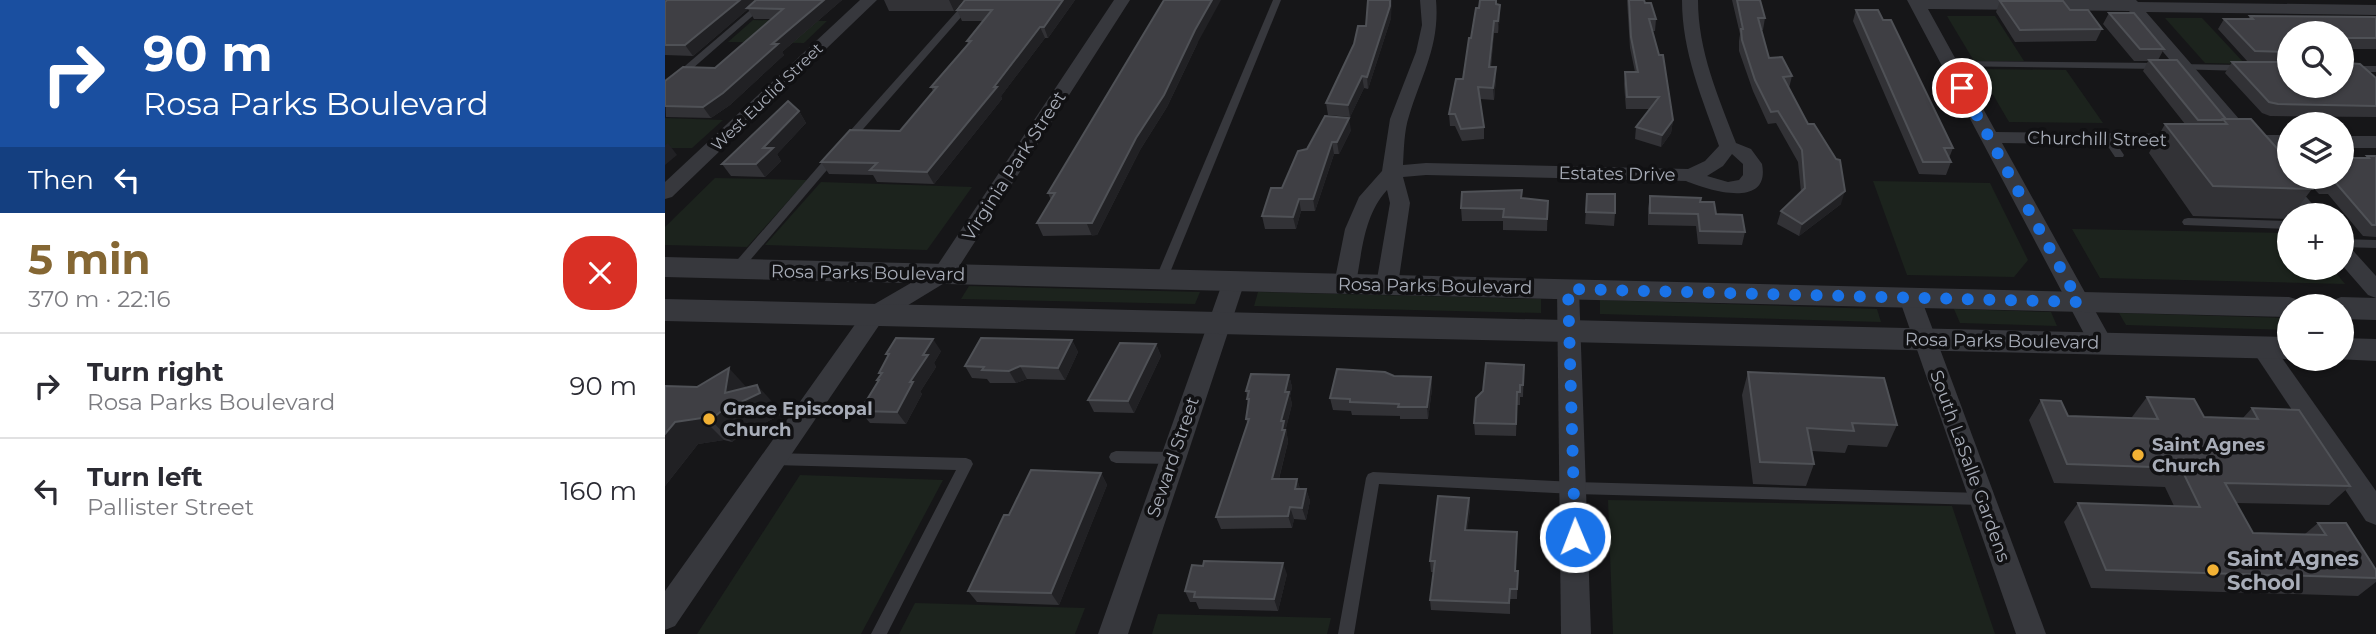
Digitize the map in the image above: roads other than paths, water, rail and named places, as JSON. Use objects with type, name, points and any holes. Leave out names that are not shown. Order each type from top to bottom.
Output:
[{"type":"street","name":"West Euclid Street","points":[[665,193],[869,0]]},
{"type":"street","name":"Virginia Park Street","points":[[665,616],[874,315],[943,274],[1122,0]]},
{"type":"street","points":[[1387,285],[1400,203],[1392,172],[1399,119],[1424,52],[1430,25],[1428,0]]},
{"type":"street","points":[[1689,175],[1736,188],[1746,185],[1753,177],[1754,169],[1751,160],[1744,153],[1728,146],[1697,61],[1690,23],[1690,0]]},
{"type":"street","points":[[2101,343],[1916,2],[2376,10]]},
{"type":"street","points":[[2131,4],[2302,203]]},
{"type":"street","name":"Churchill Street","points":[[1989,137],[2114,147],[2211,140],[2277,141]]},
{"type":"street","points":[[2354,142],[2376,142]]},
{"type":"street","name":"Estates Drive","points":[[1392,172],[1426,169],[1689,175],[1707,171],[1717,163],[1728,146]]},
{"type":"street","points":[[1345,285],[1355,229],[1369,197],[1392,172]]},
{"type":"street","points":[[2354,265],[2376,290]]},
{"type":"street","name":"Rosa Parks Boulevard","points":[[665,267],[2277,307]]},
{"type":"street","name":"Seward Street","points":[[1113,634],[1234,281]]},
{"type":"street","points":[[1568,289],[1575,488],[1576,634]]},
{"type":"street","name":"South LaSalle Gardens","points":[[1910,298],[2031,634]]},
{"type":"street","points":[[2354,308],[2376,309]]},
{"type":"street","name":"Rosa Parks Boulevard","points":[[665,310],[2275,347]]},
{"type":"street","points":[[2275,347],[2366,484],[2376,513]]},
{"type":"street","points":[[2354,349],[2376,350]]},
{"type":"lane","points":[[665,88],[767,0]]},
{"type":"lane","points":[[736,269],[972,0]]},
{"type":"lane","points":[[1161,279],[1277,0]]},
{"type":"lane","points":[[1949,64],[2247,68]]},
{"type":"lane","points":[[2354,69],[2376,69]]},
{"type":"lane","points":[[2188,222],[2277,225]]},
{"type":"lane","points":[[2354,243],[2376,244]]},
{"type":"lane","points":[[1116,457],[1172,458]]},
{"type":"lane","points":[[774,459],[966,464],[879,634]]},
{"type":"lane","points":[[1346,634],[1373,478],[1575,488],[1982,499]]},
{"type":"place","name":"Grace Episcopal Church","points":[[709,419]]},
{"type":"place","name":"Saint Agnes Church","points":[[2138,455]]},
{"type":"place","name":"Saint Agnes School","points":[[2213,570]]}]
